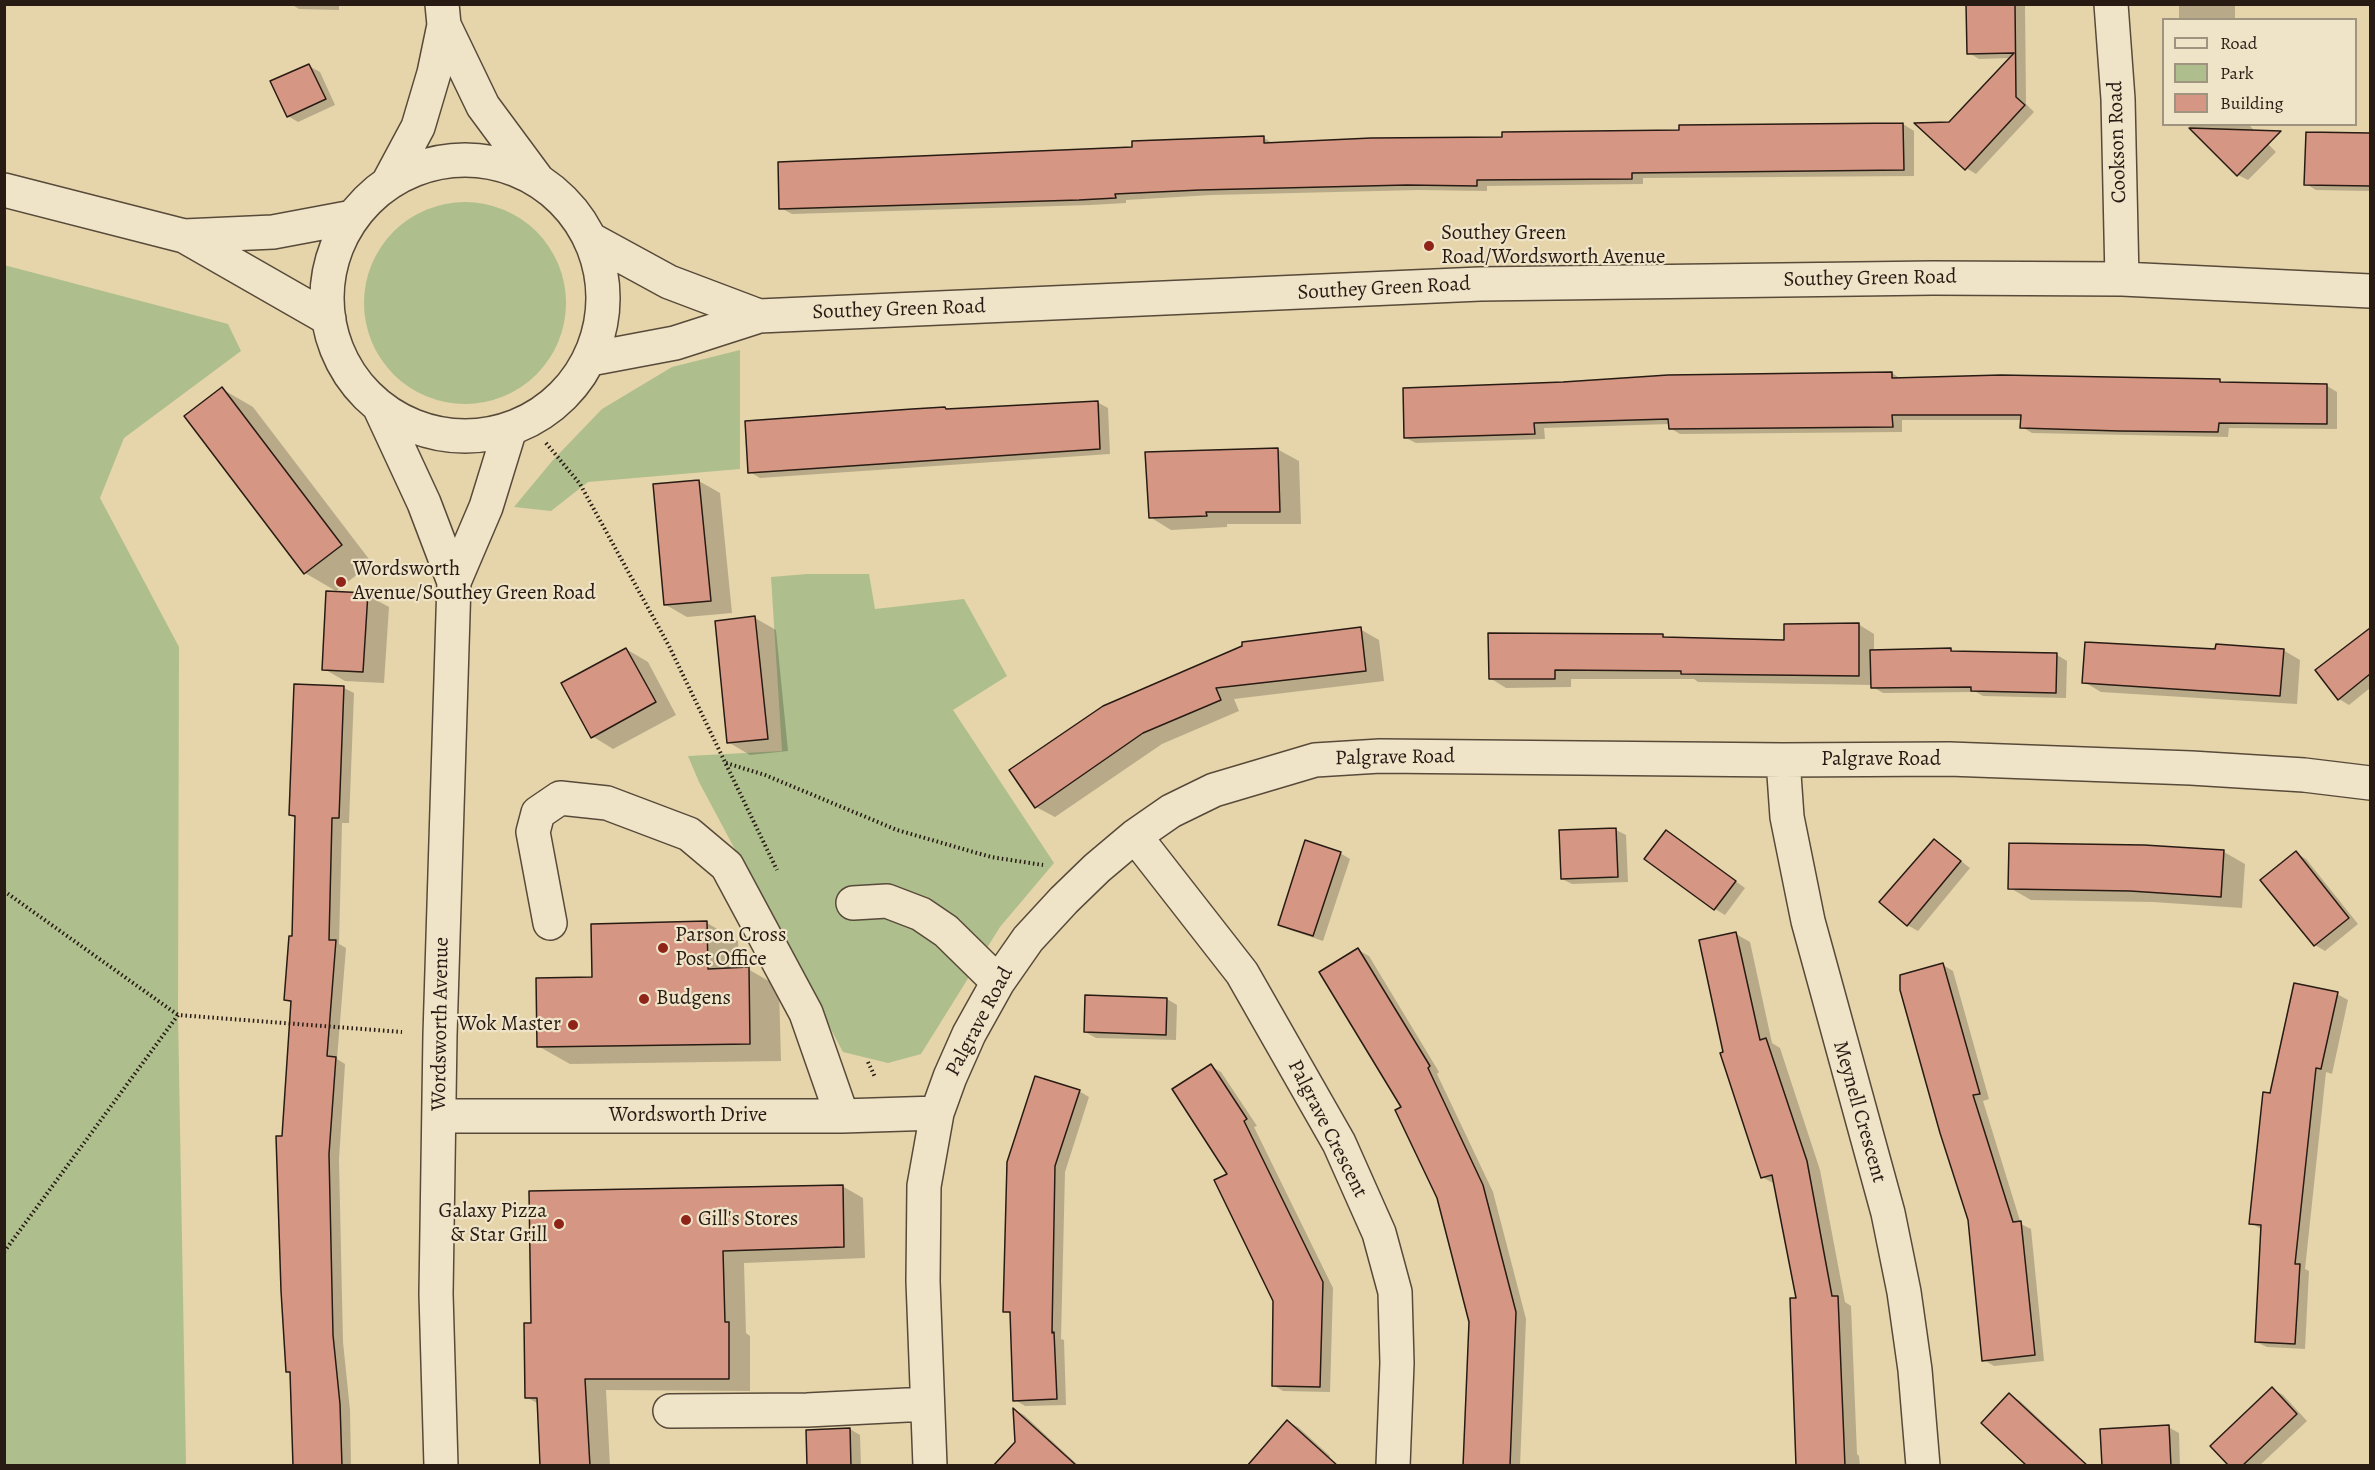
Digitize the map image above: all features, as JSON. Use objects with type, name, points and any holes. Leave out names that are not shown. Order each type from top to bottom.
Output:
[{"type":"street","name":"Cookson Road","points":[[2111,4],[2118,99],[2122,279]]},
{"type":"street","points":[[443,15],[483,106],[537,179],[569,205],[592,240],[603,279],[603,320],[590,359],[564,395],[520,425],[465,436],[419,428],[379,406],[355,382],[338,352],[328,320],[328,283],[336,248],[353,217],[388,183],[418,127],[434,73],[443,15]]},
{"type":"street","points":[[388,183],[423,166],[462,160],[501,164],[537,179]]},
{"type":"street","points":[[4,190],[184,236],[328,320]]},
{"type":"street","points":[[184,236],[273,232],[353,217]]},
{"type":"street","name":"Southey Green Road","points":[[592,240],[669,282],[759,316]]},
{"type":"street","name":"Southey Green Road","points":[[590,359],[675,343],[759,316],[1480,284],[1933,278],[2122,279],[2370,291]]},
{"type":"street","name":"Wordsworth Avenue","points":[[379,406],[424,503],[454,582]]},
{"type":"street","name":"Wordsworth Avenue","points":[[441,1466],[436,1294],[440,1035],[454,582],[520,425]]},
{"type":"street","name":"Palgrave Road","points":[[930,1466],[923,1281],[924,1186],[937,1113],[950,1077],[969,1034],[998,982],[1028,939],[1097,868],[1135,836],[1171,811],[1214,790],[1315,760],[1380,756],[1782,760],[1949,759],[2191,768],[2304,775],[2370,783]]},
{"type":"street","name":"Meynell Crescent","points":[[1782,760],[1787,817],[1808,921],[1887,1213],[1904,1292],[1915,1371],[1923,1466]]},
{"type":"street","points":[[550,923],[533,832],[538,813],[560,798],[607,803],[689,834],[726,866],[738,887],[806,1013],[842,1116]]},
{"type":"street","name":"Palgrave Crescent","points":[[1135,836],[1242,973],[1339,1143],[1379,1233],[1395,1292],[1397,1363],[1393,1466]]},
{"type":"street","points":[[853,903],[887,901],[921,914],[946,931],[998,982]]},
{"type":"street","name":"Wordsworth Drive","points":[[439,1116],[893,1116],[937,1113]]},
{"type":"street","points":[[670,1411],[807,1410],[927,1404]]},
{"type":"path","points":[[520,425],[580,484],[669,646],[778,871]]},
{"type":"path","points":[[725,763],[765,775],[897,830],[991,857],[1030,864],[1097,868]]},
{"type":"path","points":[[4,891],[178,1016],[440,1035]]},
{"type":"path","points":[[4,1252],[178,1016]]},
{"type":"path","points":[[863,1052],[893,1116]]},
{"type":"green space","points":[[465,202],[485,204],[512,214],[529,225],[543,239],[558,265],[564,283],[566,303],[564,323],[554,350],[543,367],[529,381],[503,396],[485,402],[465,404],[445,402],[418,392],[401,381],[387,367],[372,341],[366,323],[364,303],[366,283],[376,256],[387,239],[401,225],[427,210],[445,204]]},
{"type":"green space","points":[[4,265],[228,324],[241,351],[124,438],[100,498],[179,647],[178,1015],[186,1465],[5,1465]]},
{"type":"green space","points":[[740,350],[740,469],[588,482],[551,511],[514,507],[553,460],[602,409],[672,367]]},
{"type":"green space","points":[[807,574],[869,574],[875,609],[964,599],[1007,676],[953,710],[1054,863],[1000,927],[921,1054],[888,1063],[843,1052],[699,782],[688,756],[782,751],[771,577]]},
{"type":"building","points":[[1966,4],[2015,4],[2016,97],[2025,105],[1965,170],[1914,123],[1949,122],[2014,53],[1967,54]]},
{"type":"building","points":[[309,64],[326,99],[287,117],[270,81]]},
{"type":"building","points":[[1903,123],[1904,170],[1632,173],[1632,179],[1477,180],[1477,186],[1407,185],[1200,190],[1115,194],[1116,198],[1079,200],[779,209],[778,162],[1132,147],[1132,141],[1264,136],[1264,143],[1371,138],[1502,137],[1502,132],[1679,130],[1679,125]]},
{"type":"building","points":[[2189,128],[2281,131],[2237,176]]},
{"type":"building","points":[[2306,132],[2370,133],[2370,186],[2304,185]]},
{"type":"building","points":[[1892,372],[1892,378],[2001,375],[2220,379],[2220,382],[2327,384],[2327,424],[2219,423],[2218,432],[2119,431],[2020,428],[2021,415],[1892,415],[1893,427],[1669,429],[1668,419],[1534,423],[1535,434],[1404,438],[1403,388],[1563,382],[1668,375]]},
{"type":"building","points":[[222,387],[342,545],[304,574],[184,416]]},
{"type":"building","points":[[1098,401],[1100,449],[748,473],[745,421],[945,407],[946,409]]},
{"type":"building","points":[[1278,448],[1280,512],[1206,512],[1207,516],[1149,518],[1145,452]]},
{"type":"building","points":[[699,480],[711,601],[664,605],[653,484]]},
{"type":"building","points":[[326,591],[368,593],[363,672],[322,670]]},
{"type":"building","points":[[755,616],[768,739],[727,743],[715,621]]},
{"type":"building","points":[[1859,623],[1859,676],[1555,670],[1555,679],[1489,679],[1488,633],[1663,634],[1663,637],[1784,640],[1784,624]]},
{"type":"building","points":[[1361,627],[1366,671],[1216,688],[1221,700],[1143,733],[1035,808],[1009,770],[1103,706],[1242,646],[1242,642]]},
{"type":"building","points":[[2370,628],[2370,674],[2338,700],[2315,670]]},
{"type":"building","points":[[2085,642],[2215,649],[2216,644],[2284,649],[2280,696],[2082,683]]},
{"type":"building","points":[[626,648],[656,702],[591,738],[561,683]]},
{"type":"building","points":[[1951,648],[1951,651],[2057,653],[2056,693],[1971,691],[1971,687],[1871,688],[1870,650]]},
{"type":"building","points":[[294,684],[344,686],[339,818],[332,818],[329,940],[336,940],[327,1056],[336,1057],[329,1154],[333,1335],[340,1404],[342,1466],[293,1466],[290,1372],[286,1372],[281,1291],[276,1136],[282,1136],[291,1001],[284,1000],[289,936],[292,936],[295,816],[289,815]]},
{"type":"building","points":[[1616,828],[1618,877],[1561,879],[1559,830]]},
{"type":"building","points":[[1666,830],[1736,881],[1714,910],[1644,859]]},
{"type":"building","points":[[1934,839],[1961,861],[1907,926],[1879,902]]},
{"type":"building","points":[[1305,840],[1341,852],[1313,936],[1278,925]]},
{"type":"building","points":[[2009,843],[2144,845],[2224,850],[2221,897],[2130,891],[2008,889]]},
{"type":"building","points":[[2296,851],[2349,918],[2314,946],[2260,880]]},
{"type":"building","points":[[707,921],[708,969],[749,967],[750,1044],[537,1047],[536,978],[592,977],[591,924]]},
{"type":"building","points":[[1736,932],[1760,1040],[1766,1038],[1807,1161],[1832,1296],[1838,1296],[1845,1466],[1796,1466],[1790,1298],[1796,1298],[1772,1175],[1761,1178],[1720,1053],[1723,1052],[1699,940]]},
{"type":"building","points":[[1358,948],[1430,1066],[1428,1068],[1483,1185],[1516,1312],[1510,1466],[1463,1466],[1469,1322],[1437,1198],[1395,1110],[1401,1107],[1319,972]]},
{"type":"building","points":[[1943,963],[1980,1094],[1973,1095],[2013,1222],[2021,1221],[2035,1355],[1982,1361],[1968,1220],[1940,1133],[1900,990],[1900,975]]},
{"type":"building","points":[[2294,983],[2338,992],[2321,1069],[2316,1068],[2295,1264],[2300,1264],[2295,1344],[2255,1342],[2261,1225],[2249,1224],[2263,1092],[2270,1093]]},
{"type":"building","points":[[1085,995],[1167,998],[1166,1035],[1084,1032]]},
{"type":"building","points":[[1211,1064],[1247,1119],[1244,1121],[1323,1282],[1320,1387],[1272,1386],[1273,1301],[1214,1180],[1227,1174],[1172,1089]]},
{"type":"building","points":[[1035,1076],[1080,1090],[1055,1166],[1052,1333],[1054,1332],[1057,1399],[1013,1401],[1010,1312],[1003,1312],[1007,1162]]},
{"type":"building","points":[[843,1185],[844,1247],[723,1251],[725,1322],[729,1322],[729,1379],[585,1379],[590,1466],[540,1466],[537,1398],[525,1398],[524,1323],[531,1323],[529,1191]]},
{"type":"building","points":[[2272,1387],[2297,1414],[2242,1466],[2229,1466],[2210,1446]]},
{"type":"building","points":[[2009,1393],[2088,1466],[2027,1466],[1981,1423]]},
{"type":"building","points":[[1013,1408],[1077,1466],[993,1466],[1015,1442]]},
{"type":"building","points":[[1287,1420],[1338,1466],[1247,1466]]},
{"type":"building","points":[[2169,1425],[2171,1466],[2102,1466],[2100,1429]]},
{"type":"building","points":[[850,1428],[851,1466],[807,1466],[806,1430]]},
{"type":"place","name":"Southey Green Road/Wordsworth Avenue","points":[[1429,246]]},
{"type":"place","name":"Wordsworth Avenue/Southey Green Road","points":[[341,582]]},
{"type":"place","name":"Parson Cross Post Office","points":[[663,948]]},
{"type":"place","name":"Budgens","points":[[644,999]]},
{"type":"place","name":"Wok Master","points":[[573,1025]]},
{"type":"place","name":"Gill's Stores","points":[[686,1220]]},
{"type":"place","name":"Galaxy Pizza & Star Grill","points":[[559,1224]]}]
